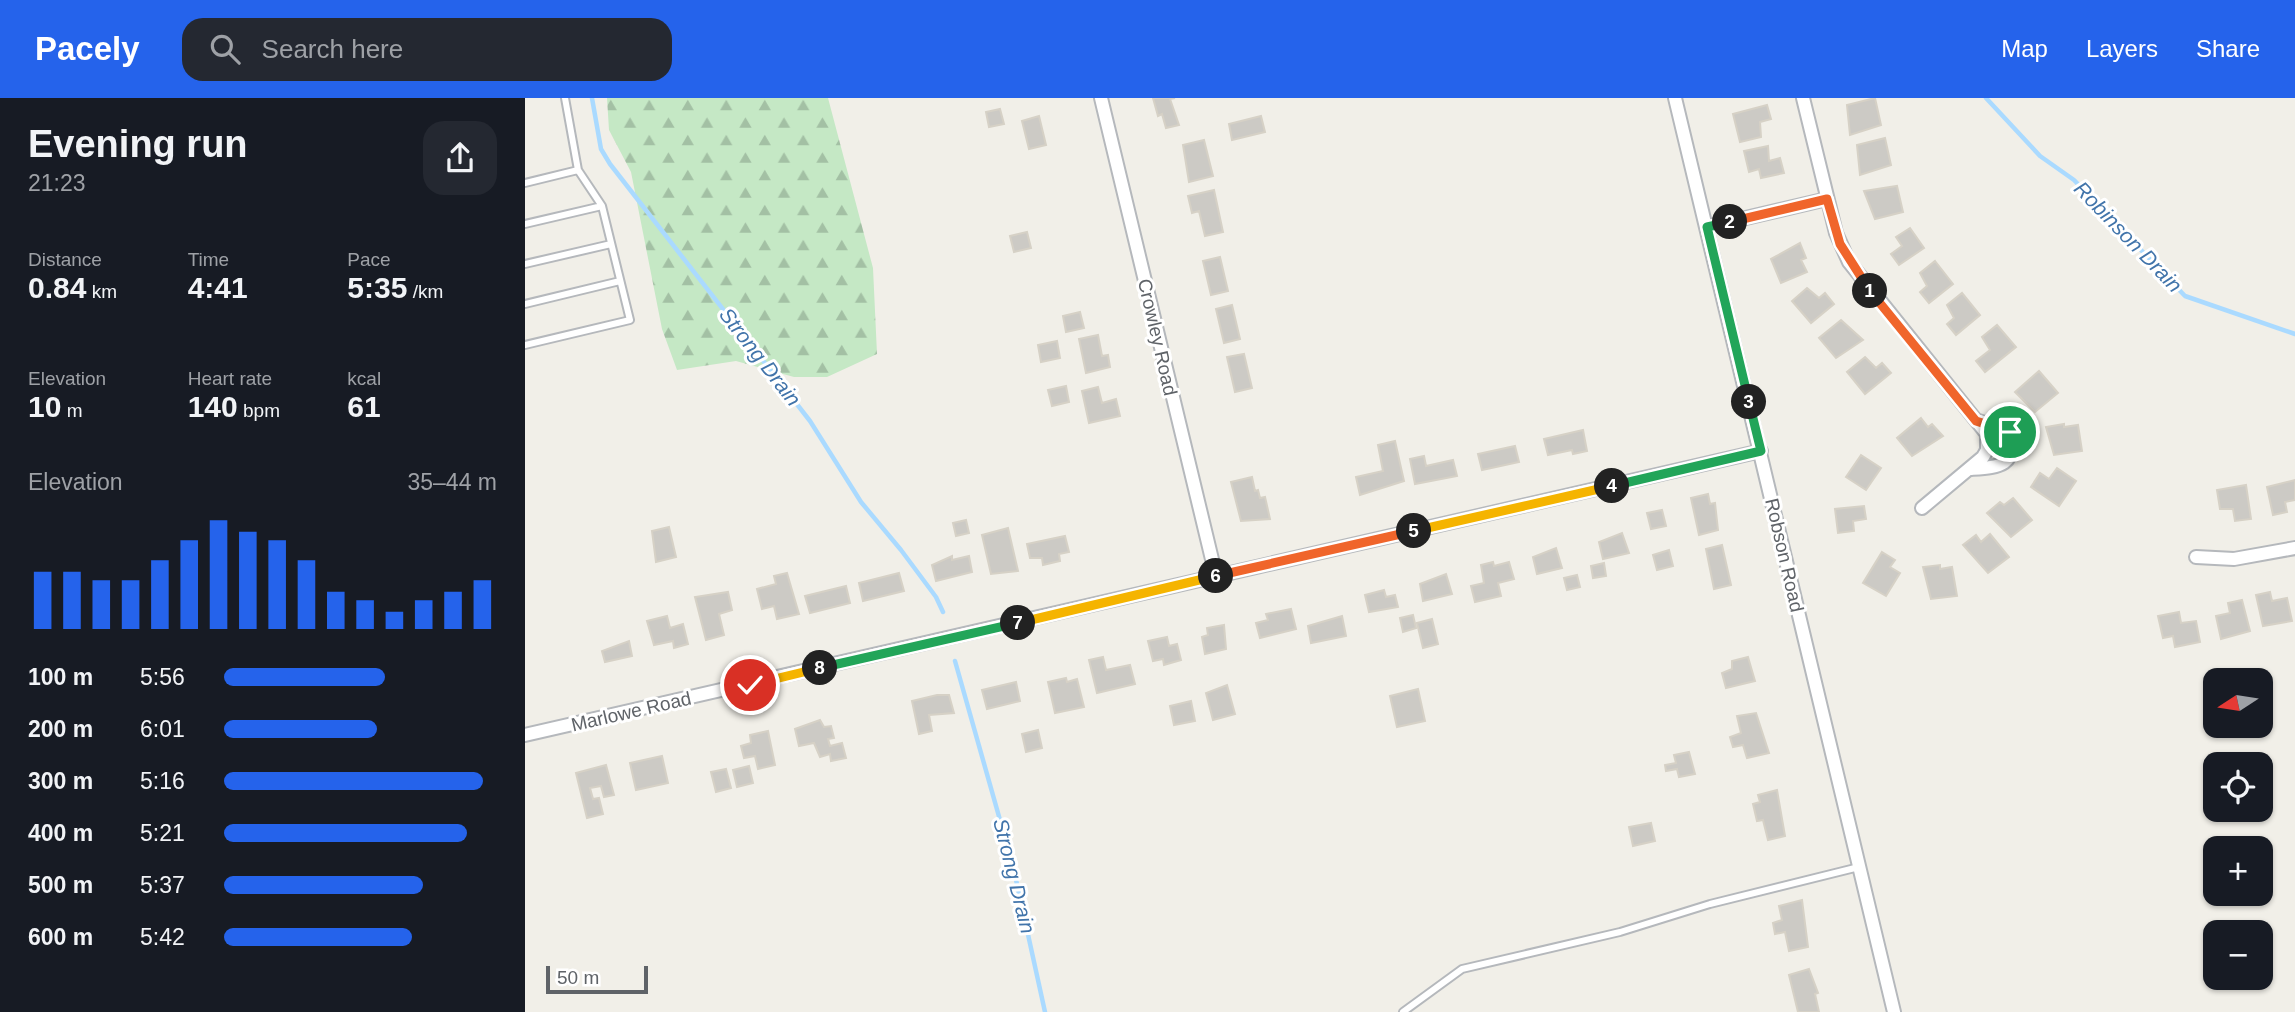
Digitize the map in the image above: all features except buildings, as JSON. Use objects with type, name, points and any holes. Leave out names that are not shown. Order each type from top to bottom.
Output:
[{"type":"street","name":"Crowley Road","points":[[1101,98],[1216,576]]},
{"type":"street","name":"Robson Road","points":[[1675,98],[1894,1012]]},
{"type":"street","points":[[1803,98],[1836,233],[1849,262],[1987,434],[1988,446],[1983,457],[1922,508]]},
{"type":"street","points":[[1707,227],[1827,199]]},
{"type":"street","points":[[1970,469],[1997,467],[2008,460],[2013,445],[2010,432],[1976,421]]},
{"type":"street","name":"Marlowe Road","points":[[525,735],[1761,451]]},
{"type":"street","points":[[2196,557],[2234,559],[2295,548]]},
{"type":"lane","points":[[525,345],[630,320],[602,206],[578,170],[565,98]]},
{"type":"lane","points":[[525,183],[578,170]]},
{"type":"lane","points":[[525,225],[602,206]]},
{"type":"lane","points":[[525,264],[611,244]]},
{"type":"lane","points":[[525,304],[620,281]]},
{"type":"lane","points":[[1403,1012],[1462,969],[1620,932],[1710,905],[1859,867]]},
{"type":"green space","points":[[607,98],[828,98],[873,268],[877,354],[827,377],[794,377],[736,361],[677,370],[662,329],[631,172],[609,130]]},
{"type":"waterway","name":"Strong Drain","points":[[592,98],[601,149],[610,164],[810,421],[861,502],[901,550],[936,597],[943,612]]},
{"type":"waterway","name":"Robinson Drain","points":[[1986,98],[2040,156],[2074,180],[2185,296],[2295,334]]},
{"type":"waterway","name":"Strong Drain","points":[[955,661],[1013,866],[1045,1012]]},
{"type":"route","points":[[750,685],[1761,451],[1707,227],[1827,199],[1840,244],[1849,262],[1869,289],[1976,421],[2010,432]]}]
